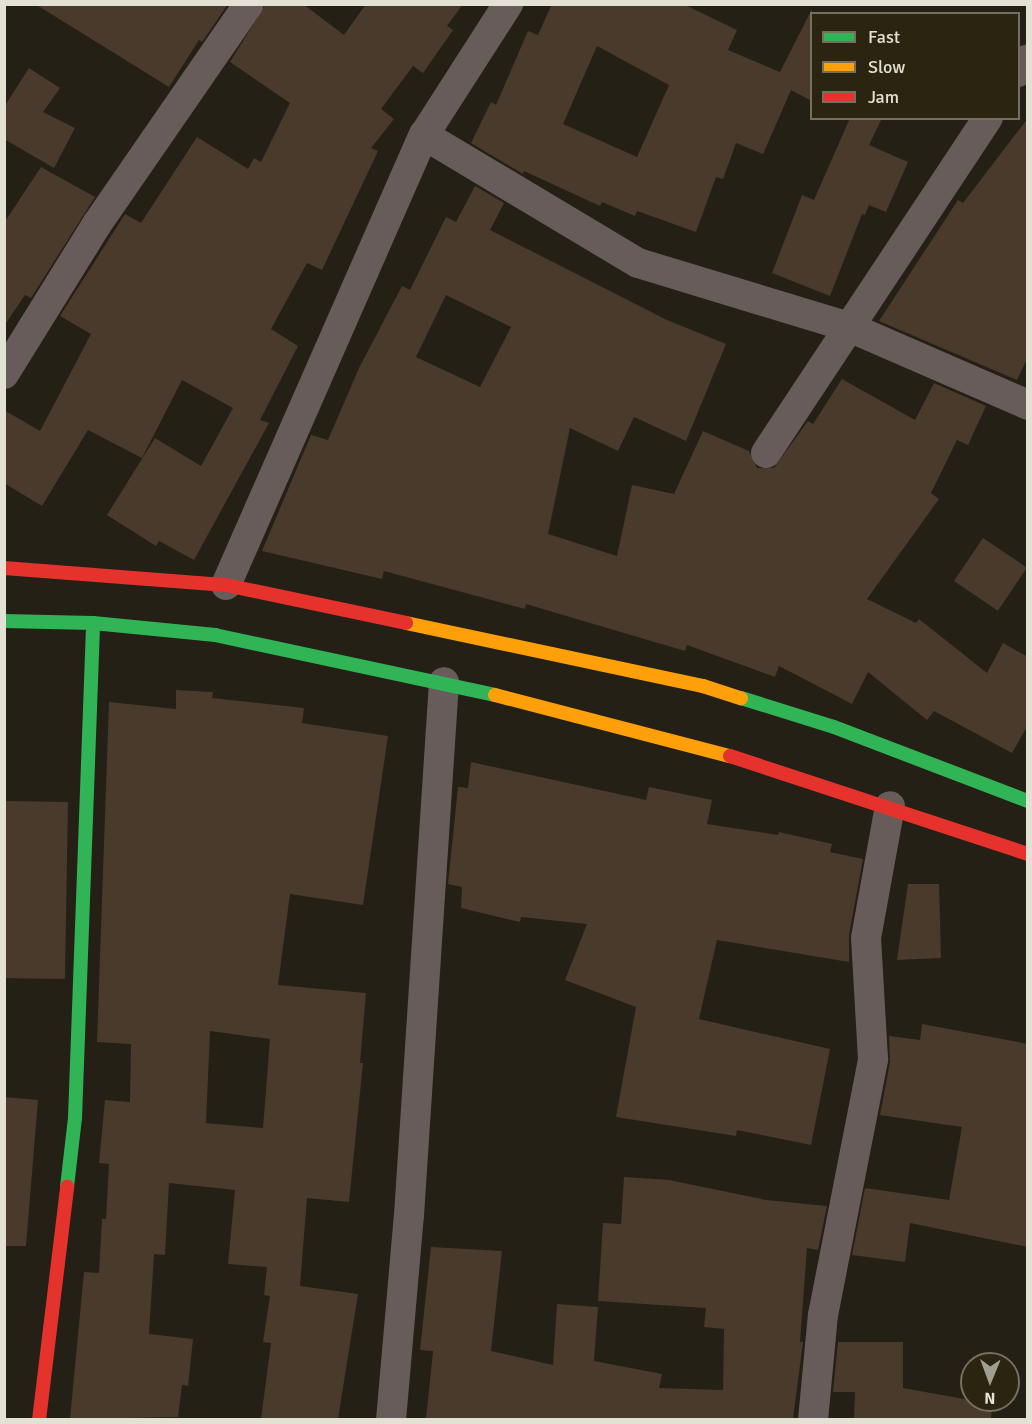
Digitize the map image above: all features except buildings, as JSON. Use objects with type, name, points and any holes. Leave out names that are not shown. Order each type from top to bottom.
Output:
[{"type":"main road","points":[[7,566],[226,585],[703,686],[834,727],[1028,801]]},
{"type":"main road","points":[[4,621],[93,623],[215,635],[444,682],[763,765],[1028,854]]},
{"type":"main road","points":[[39,1419],[75,1118],[93,623]]},
{"type":"street","points":[[4,374],[97,224],[249,4]]},
{"type":"street","points":[[226,585],[424,135],[508,4]]},
{"type":"street","points":[[766,453],[987,120]]},
{"type":"street","points":[[424,135],[638,263],[849,327],[1028,405]]},
{"type":"street","points":[[390,1419],[409,1215],[444,682]]},
{"type":"street","points":[[813,1419],[823,1315],[873,1059],[866,938],[890,806]]},
{"type":"traffic: fast","points":[[4,621],[93,623],[215,635],[495,695]]},
{"type":"traffic: fast","points":[[67,1187],[75,1118],[93,623]]},
{"type":"traffic: fast","points":[[741,698],[834,727],[1028,801]]},
{"type":"traffic: slow","points":[[406,623],[703,686],[741,698]]},
{"type":"traffic: slow","points":[[495,695],[730,756]]},
{"type":"traffic: jam","points":[[4,568],[226,585],[406,623]]},
{"type":"traffic: jam","points":[[730,756],[1028,854]]},
{"type":"traffic: jam","points":[[39,1420],[67,1187]]}]
